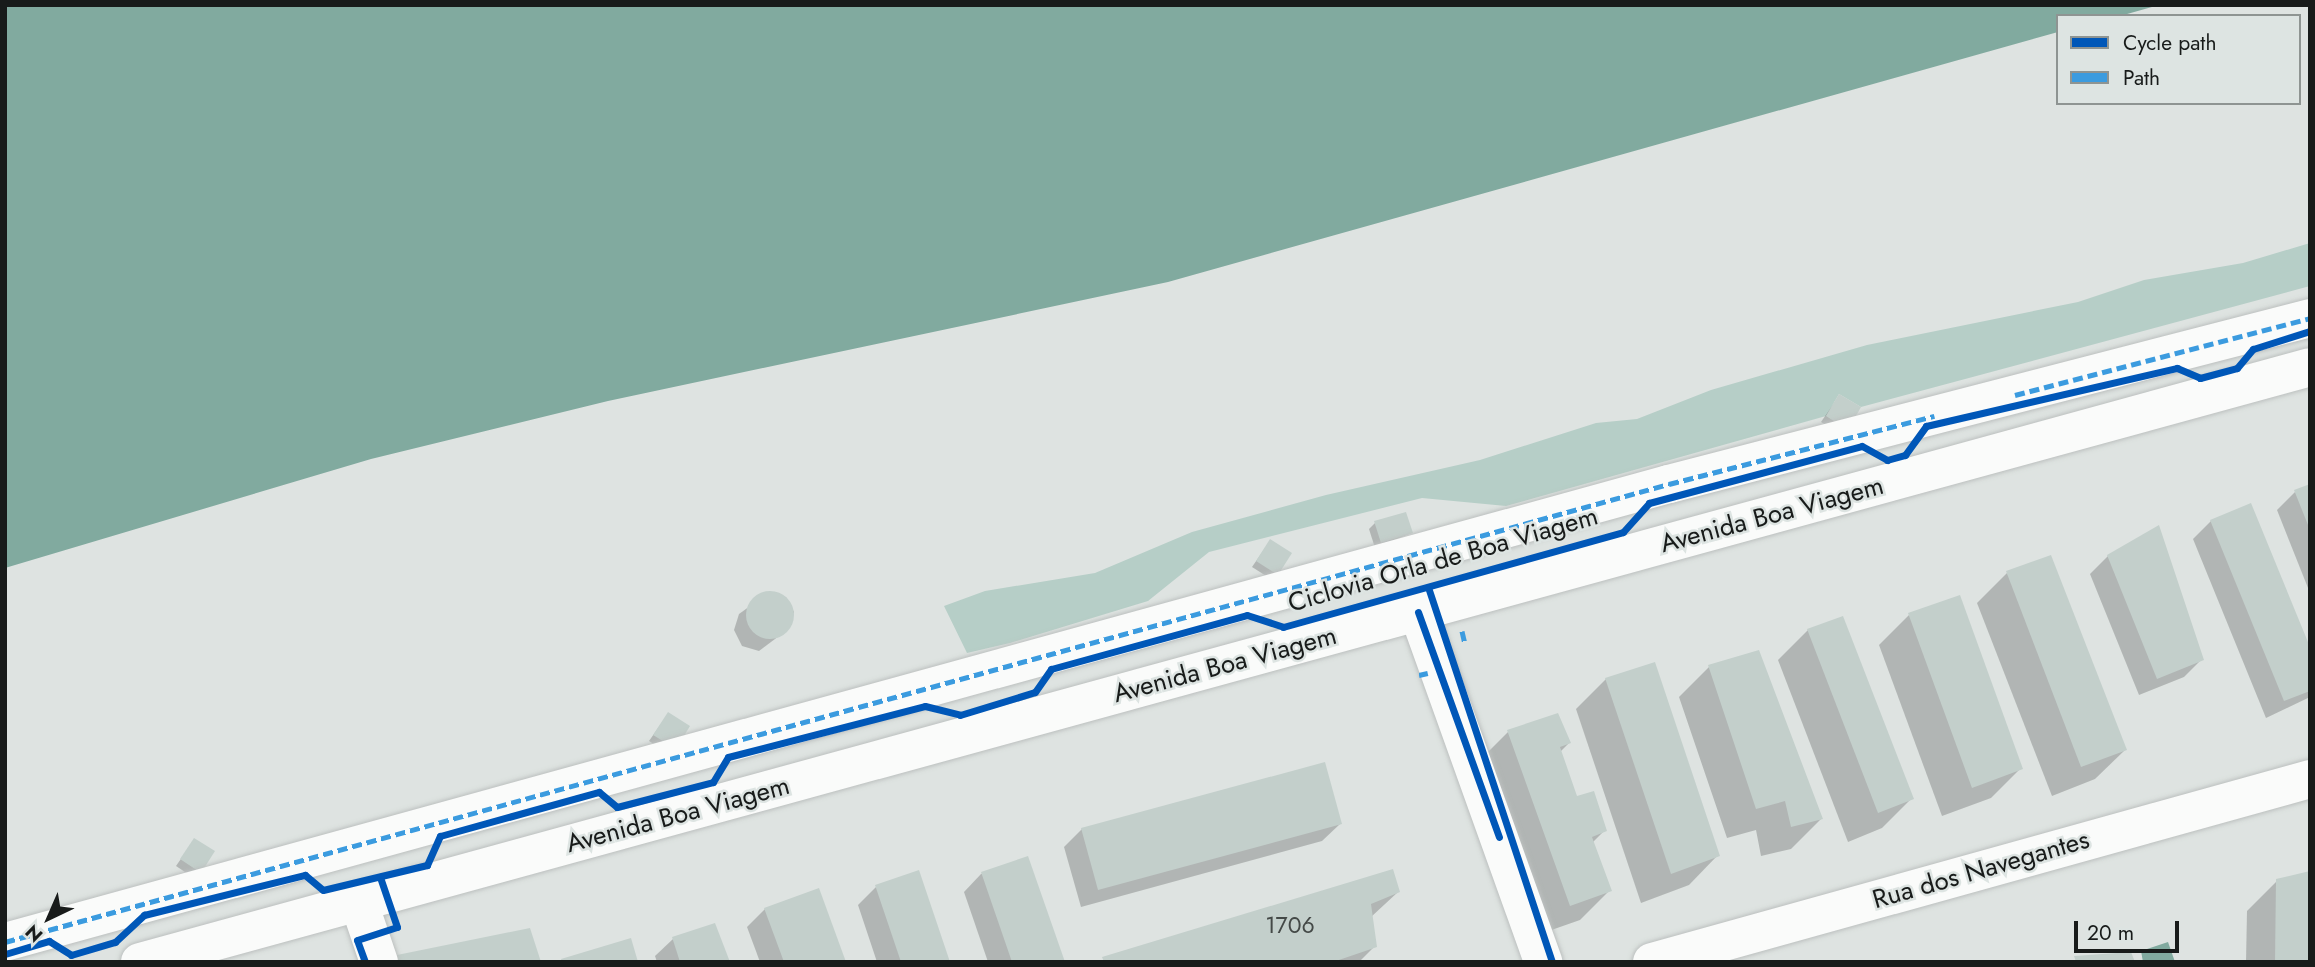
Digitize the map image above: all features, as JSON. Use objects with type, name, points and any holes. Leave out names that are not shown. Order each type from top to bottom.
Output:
[{"type":"main road","points":[[5,942],[1669,484],[2310,318]]},
{"type":"main road","name":"Avenida Boa Viagem","points":[[140,962],[2310,367]]},
{"type":"main road","points":[[1418,612],[1544,962]]},
{"type":"main road","name":"Rua dos Navegantes","points":[[1652,962],[2310,779]]},
{"type":"main road","points":[[359,903],[379,962]]},
{"type":"shaded area","points":[[5,5],[2159,5],[2127,14],[2056,14],[2056,33],[1168,282],[608,401],[371,459],[5,568]]},
{"type":"shaded area","points":[[2310,243],[2310,286],[1861,407],[1839,394],[1826,416],[1506,506],[1422,498],[1209,552],[1148,601],[1010,643],[967,653],[944,606],[985,591],[1095,573],[1192,532],[1326,495],[1480,460],[1596,423],[1637,419],[1711,390],[1867,345],[2078,302],[2144,280],[2243,263]]},
{"type":"shaded area","points":[[2168,942],[2175,962],[2143,962],[2141,951]]},
{"type":"building","points":[[1839,394],[1861,407],[1848,430],[1826,416]]},
{"type":"building","points":[[2310,484],[2310,530],[2294,490]]},
{"type":"building","points":[[2251,503],[2310,647],[2310,691],[2284,701],[2210,520]]},
{"type":"building","points":[[1406,512],[1413,533],[1381,543],[1374,521]]},
{"type":"building","points":[[2159,525],[2204,660],[2157,679],[2107,555]]},
{"type":"building","points":[[1270,539],[1292,553],[1278,575],[1256,561]]},
{"type":"building","points":[[2051,555],[2127,750],[2081,767],[2006,571]]},
{"type":"building","points":[[770,591],[787,598],[794,615],[787,632],[770,639],[753,632],[746,615],[753,598]]},
{"type":"building","points":[[1960,595],[2023,769],[1972,788],[1908,613]]},
{"type":"building","points":[[1843,616],[1914,799],[1878,813],[1807,629]]},
{"type":"building","points":[[1759,650],[1823,819],[1791,827],[1785,801],[1756,809],[1708,665]]},
{"type":"building","points":[[1655,662],[1720,856],[1671,874],[1605,678]]},
{"type":"building","points":[[668,712],[690,726],[676,749],[653,735]]},
{"type":"building","points":[[1558,713],[1571,743],[1560,747],[1577,796],[1594,791],[1607,831],[1592,837],[1612,891],[1570,906],[1507,730]]},
{"type":"building","points":[[1325,762],[1342,824],[1098,890],[1081,828]]},
{"type":"building","points":[[194,838],[215,851],[201,873],[180,859]]},
{"type":"building","points":[[1028,856],[1065,962],[1012,962],[981,872]]},
{"type":"building","points":[[1393,869],[1400,892],[1371,904],[1377,947],[1333,962],[1104,962],[1102,957]]},
{"type":"building","points":[[919,870],[950,962],[901,962],[875,885]]},
{"type":"building","points":[[2310,871],[2310,962],[2275,962],[2276,879]]},
{"type":"building","points":[[819,888],[846,962],[784,962],[764,908]]},
{"type":"building","points":[[715,923],[730,962],[680,962],[672,937]]},
{"type":"building","points":[[530,928],[541,962],[399,962],[397,955]]},
{"type":"building","points":[[631,938],[638,962],[562,962],[561,959]]},
{"type":"building","points":[[2131,952],[2135,962],[2076,962],[2074,956]]},
{"type":"marked path","points":[[2015,395],[2310,318]]},
{"type":"marked path","points":[[5,942],[1669,484],[1934,416]]},
{"type":"marked path","points":[[1462,631],[1465,644]]},
{"type":"marked path","points":[[1419,675],[1428,673]]},
{"type":"cycle path","name":"Ciclovia Orla de Boa Viagem","points":[[5,954],[49,941],[71,955],[115,942],[144,915],[305,875],[323,890],[427,865],[440,836],[599,792],[617,807],[713,782],[728,757],[925,706],[960,715],[1035,692],[1051,669],[1247,615],[1283,627],[1623,532],[1649,503],[1862,446],[1887,460],[1905,455],[1926,426],[2177,368],[2200,378],[2237,368],[2253,349],[2310,331]]},
{"type":"cycle path","name":"Ciclovia Orla de Boa Viagem","points":[[1428,587],[1552,962]]},
{"type":"cycle path","points":[[1418,612],[1499,837]]},
{"type":"cycle path","points":[[365,962],[357,940],[397,927],[380,877]]}]
